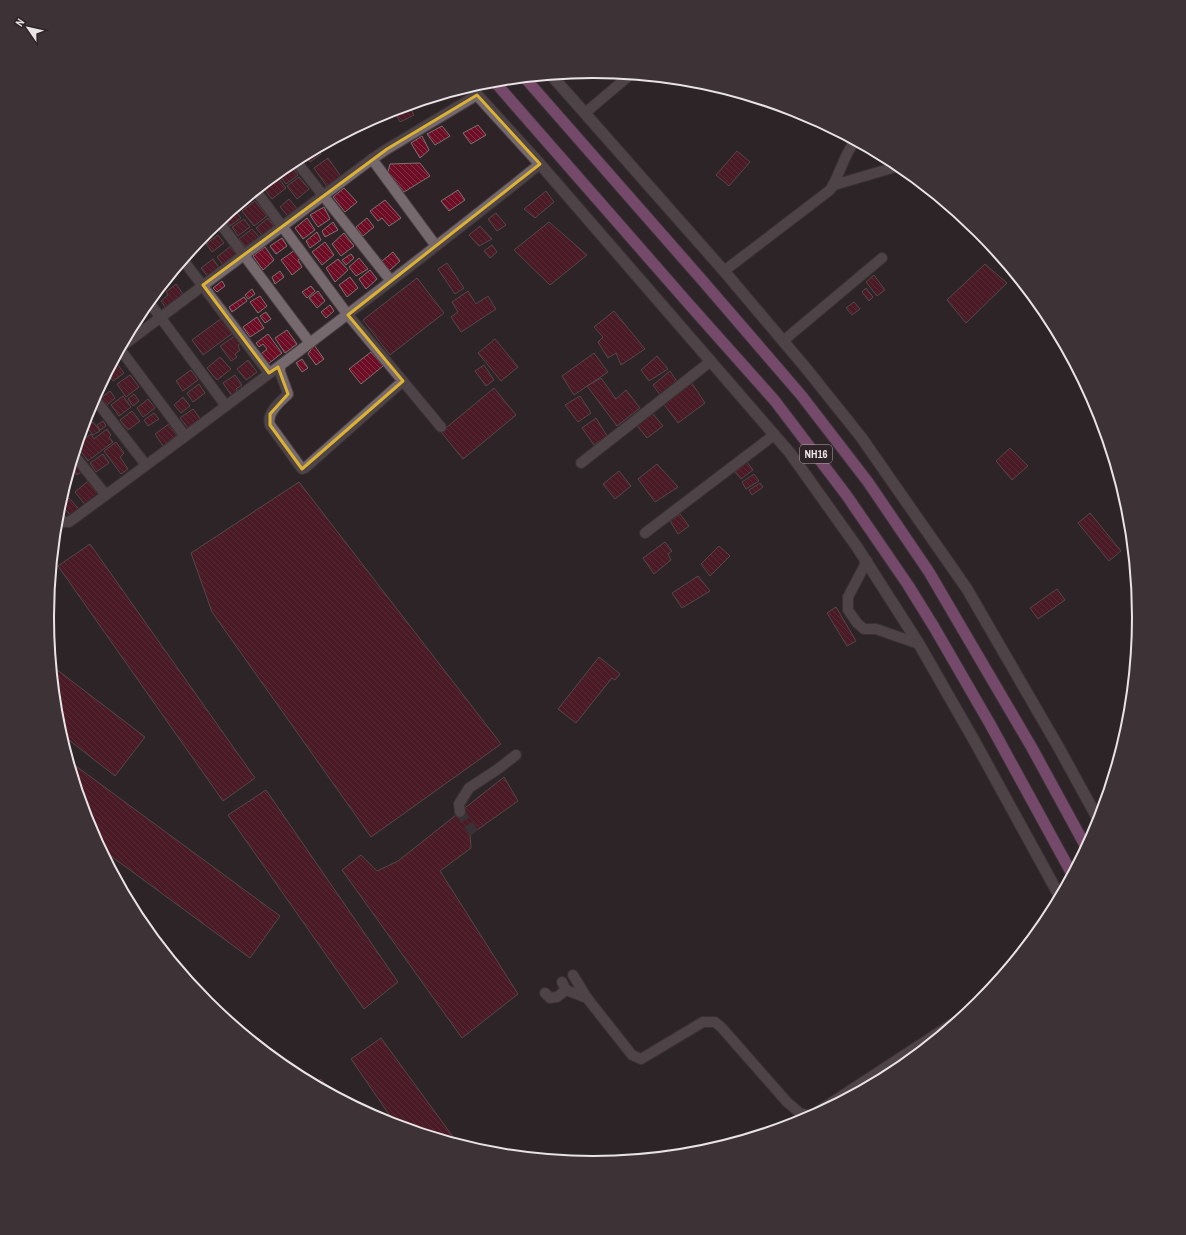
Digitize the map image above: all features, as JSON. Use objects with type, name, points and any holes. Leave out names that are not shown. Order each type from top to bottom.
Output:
[{"type":"highway","name":"NH16","points":[[529,82],[801,395],[868,482],[929,572],[1032,748],[1083,841]]},
{"type":"highway","name":"NH16","points":[[499,87],[687,302],[776,401],[843,490],[908,585],[934,627],[990,724],[1069,869]]},
{"type":"main road","points":[[556,80],[724,271],[861,437],[967,589],[1059,748],[1095,813]]},
{"type":"main road","points":[[474,92],[540,164],[790,453],[867,562],[919,644],[976,742],[1057,892]]},
{"type":"street","points":[[585,113],[624,80]]},
{"type":"street","points":[[131,340],[372,160],[470,93]]},
{"type":"street","points":[[724,271],[826,194],[834,185],[844,159],[852,146]]},
{"type":"street","points":[[372,160],[436,246]]},
{"type":"street","points":[[63,521],[68,522],[106,495],[280,366],[348,315],[540,164]]},
{"type":"street","points":[[300,166],[391,281]]},
{"type":"street","points":[[834,185],[891,168]]},
{"type":"street","points":[[259,195],[348,315],[401,383],[442,427]]},
{"type":"street","points":[[222,226],[310,343]]},
{"type":"street","points":[[783,341],[882,258]]},
{"type":"street","points":[[187,264],[269,373]]},
{"type":"street","points":[[153,307],[226,406]]},
{"type":"street","points":[[124,352],[185,436]]},
{"type":"street","points":[[581,463],[711,362]]},
{"type":"street","points":[[280,366],[280,372],[288,394],[270,414],[268,420],[302,469],[305,468],[401,383]]},
{"type":"street","points":[[98,404],[146,465]]},
{"type":"street","points":[[645,533],[774,435]]},
{"type":"street","points":[[78,460],[106,495]]},
{"type":"street","points":[[867,562],[848,597],[848,610],[857,623],[864,629],[876,629],[919,644]]},
{"type":"street","points":[[460,812],[459,804],[469,788],[516,756]]},
{"type":"street","points":[[573,976],[587,998],[632,1055],[641,1059],[703,1022],[716,1022],[786,1102],[802,1114]]},
{"type":"street","points":[[545,993],[550,998],[557,997],[564,986],[587,998]]},
{"type":"street","points":[[854,1089],[926,1041]]},
{"type":"highlighted area","points":[[477,95],[540,164],[348,315],[403,381],[399,385],[302,469],[270,425],[270,414],[288,394],[278,367],[269,373],[203,285],[387,149]]},
{"type":"building","points":[[412,110],[414,115],[400,122],[397,116]]},
{"type":"building","points":[[478,125],[486,135],[471,144],[463,133]]},
{"type":"building","points":[[442,126],[450,136],[435,145],[427,134]]},
{"type":"building","points":[[422,136],[429,150],[420,158],[411,143]]},
{"type":"building","points":[[737,151],[750,162],[729,186],[716,175]]},
{"type":"building","points":[[321,154],[310,162],[309,160]]},
{"type":"building","points":[[328,158],[342,178],[328,188],[314,168]]},
{"type":"building","points":[[420,163],[430,176],[404,192],[388,172],[390,164]]},
{"type":"building","points":[[294,169],[298,175],[286,184],[282,178]]},
{"type":"building","points":[[299,177],[309,189],[297,199],[287,186]]},
{"type":"building","points":[[279,180],[286,188],[272,199],[265,190]]},
{"type":"building","points":[[344,188],[357,202],[345,212],[333,197]]},
{"type":"building","points":[[458,190],[465,200],[449,211],[441,201]]},
{"type":"building","points":[[546,191],[554,202],[535,218],[524,209]]},
{"type":"building","points":[[289,199],[298,210],[289,217],[280,207]]},
{"type":"building","points":[[385,200],[401,218],[389,226],[382,218],[378,221],[370,211]]},
{"type":"building","points":[[255,201],[267,216],[254,226],[242,211]]},
{"type":"building","points":[[324,207],[330,219],[318,227],[310,215]]},
{"type":"building","points":[[237,213],[241,218],[230,226],[227,222]]},
{"type":"building","points":[[496,213],[506,225],[497,231],[488,219]]},
{"type":"building","points":[[268,218],[276,228],[264,238],[256,228]]},
{"type":"building","points":[[307,218],[315,230],[303,239],[295,228]]},
{"type":"building","points":[[367,218],[374,227],[363,236],[356,227]]},
{"type":"building","points":[[244,219],[250,227],[238,236],[232,227]]},
{"type":"building","points":[[333,222],[338,230],[325,237],[322,231]]},
{"type":"building","points":[[549,222],[587,255],[550,285],[514,250]]},
{"type":"building","points":[[480,226],[492,239],[479,246],[469,235]]},
{"type":"building","points":[[252,229],[259,237],[245,247],[239,239]]},
{"type":"building","points":[[317,232],[321,240],[310,248],[306,241]]},
{"type":"building","points":[[344,233],[354,246],[341,256],[332,244]]},
{"type":"building","points":[[218,235],[224,243],[212,252],[206,244]]},
{"type":"building","points":[[282,238],[287,246],[276,254],[270,246]]},
{"type":"building","points":[[325,242],[334,255],[322,265],[312,252]]},
{"type":"building","points":[[492,245],[497,252],[490,258],[484,251]]},
{"type":"building","points":[[231,246],[238,256],[224,266],[217,257]]},
{"type":"building","points":[[265,247],[274,260],[263,270],[253,256]]},
{"type":"building","points":[[295,250],[302,257],[298,260],[302,267],[292,275],[281,260]]},
{"type":"building","points":[[393,252],[400,261],[389,271],[382,261]]},
{"type":"building","points":[[351,254],[354,258],[346,265],[342,260]]},
{"type":"building","points":[[359,258],[368,269],[356,276],[349,267]]},
{"type":"building","points":[[213,259],[220,269],[209,278],[201,268]]},
{"type":"building","points":[[338,259],[348,270],[335,282],[326,268]]},
{"type":"building","points":[[447,263],[464,288],[455,294],[438,269]]},
{"type":"building","points":[[985,264],[1007,283],[966,323],[947,300]]},
{"type":"building","points":[[370,270],[377,279],[366,289],[359,279]]},
{"type":"building","points":[[280,271],[284,277],[275,284],[272,277]]},
{"type":"building","points":[[874,275],[885,290],[877,296],[866,282]]},
{"type":"building","points":[[350,277],[358,288],[347,297],[339,285]]},
{"type":"building","points":[[417,278],[444,313],[390,355],[363,320]]},
{"type":"building","points":[[222,281],[225,286],[217,292],[213,288]]},
{"type":"building","points":[[176,284],[183,294],[166,308],[161,301],[168,295],[166,292]]},
{"type":"building","points":[[311,286],[315,291],[307,298],[302,292]]},
{"type":"building","points":[[866,288],[873,297],[869,301],[862,292]]},
{"type":"building","points":[[252,289],[255,294],[248,299],[245,295]]},
{"type":"building","points":[[318,291],[325,301],[317,308],[309,298]]},
{"type":"building","points":[[468,291],[476,304],[488,296],[496,309],[461,332],[451,317],[458,312],[452,302]]},
{"type":"building","points":[[260,296],[267,306],[258,313],[250,302]]},
{"type":"building","points":[[244,297],[247,301],[232,312],[229,307]]},
{"type":"building","points":[[854,302],[860,309],[852,315],[846,308]]},
{"type":"building","points":[[330,305],[334,311],[326,318],[321,312]]},
{"type":"building","points":[[614,311],[645,349],[621,365],[616,353],[608,358],[598,342],[603,337],[594,327]]},
{"type":"building","points":[[266,312],[271,319],[265,323],[260,316]]},
{"type":"building","points":[[257,317],[264,328],[250,337],[243,327]]},
{"type":"building","points":[[222,318],[233,333],[203,355],[192,340]]},
{"type":"building","points":[[287,330],[297,344],[285,353],[275,338]]},
{"type":"building","points":[[268,334],[282,353],[268,364],[261,354],[267,349],[263,344],[259,347],[256,343]]},
{"type":"building","points":[[235,336],[240,343],[238,346],[240,350],[235,354],[237,357],[231,361],[220,346]]},
{"type":"building","points":[[495,339],[518,367],[501,381],[478,353]]},
{"type":"building","points":[[314,345],[324,359],[316,365],[308,354]]},
{"type":"building","points":[[371,352],[383,366],[361,384],[349,369]]},
{"type":"building","points":[[594,353],[608,372],[574,395],[562,376]]},
{"type":"building","points":[[657,356],[668,369],[649,381],[641,370]]},
{"type":"building","points":[[220,357],[231,369],[217,380],[207,368]]},
{"type":"building","points":[[302,359],[308,368],[302,372],[296,363]]},
{"type":"building","points":[[248,360],[257,372],[246,380],[237,369]]},
{"type":"building","points":[[117,365],[124,373],[113,381],[111,378]]},
{"type":"building","points":[[484,365],[494,380],[486,386],[475,371]]},
{"type":"building","points":[[191,370],[198,380],[183,391],[176,381]]},
{"type":"building","points":[[670,371],[678,383],[661,396],[653,385]]},
{"type":"building","points":[[130,375],[139,387],[126,397],[117,384]]},
{"type":"building","points":[[235,375],[242,385],[236,389],[237,392],[232,396],[223,383]]},
{"type":"building","points":[[601,378],[616,399],[626,390],[640,408],[617,426],[587,386]]},
{"type":"building","points":[[691,382],[705,403],[678,423],[663,403]]},
{"type":"building","points":[[199,384],[205,393],[193,402],[187,393]]},
{"type":"building","points":[[494,388],[516,415],[463,459],[441,432]]},
{"type":"building","points":[[110,391],[115,398],[107,405],[101,398]]},
{"type":"building","points":[[134,394],[139,401],[133,406],[128,399]]},
{"type":"building","points":[[123,396],[131,407],[119,416],[111,405]]},
{"type":"building","points":[[580,396],[591,413],[578,422],[565,405]]},
{"type":"building","points":[[183,397],[190,406],[181,413],[174,405]]},
{"type":"building","points":[[148,399],[155,408],[143,417],[137,408]]},
{"type":"building","points":[[193,409],[201,420],[189,429],[180,418]]},
{"type":"building","points":[[132,411],[140,421],[128,430],[120,420]]},
{"type":"building","points":[[154,413],[159,419],[148,426],[144,420]]},
{"type":"building","points":[[652,413],[663,426],[647,438],[636,424]]},
{"type":"building","points":[[596,418],[607,436],[594,445],[582,428]]},
{"type":"building","points":[[103,421],[106,426],[100,430],[97,425]]},
{"type":"building","points":[[93,422],[100,431],[93,435],[88,429]]},
{"type":"building","points":[[169,424],[177,435],[163,446],[155,434]]},
{"type":"building","points":[[107,429],[111,435],[109,437],[113,442],[88,461],[81,451],[85,439],[91,434],[94,439]]},
{"type":"building","points":[[116,442],[124,453],[120,457],[128,469],[121,474],[104,451]]},
{"type":"building","points":[[1010,448],[1028,466],[1012,480],[996,461]]},
{"type":"building","points":[[103,454],[109,463],[96,472],[90,463]]},
{"type":"building","points":[[747,462],[753,470],[741,479],[735,472]]},
{"type":"building","points":[[657,464],[678,487],[655,502],[638,479]]},
{"type":"building","points":[[77,466],[81,472],[77,475],[74,471]]},
{"type":"building","points":[[619,471],[631,486],[615,499],[603,484]]},
{"type":"building","points":[[754,474],[759,481],[746,489],[742,482]]},
{"type":"building","points":[[88,481],[99,495],[86,506],[75,492]]},
{"type":"building","points":[[299,482],[501,744],[371,837],[212,612],[191,553]]},
{"type":"building","points":[[760,483],[763,487],[752,495],[749,490]]},
{"type":"building","points":[[69,498],[79,509],[71,516],[65,508],[67,500]]},
{"type":"building","points":[[1090,513],[1121,551],[1109,561],[1078,523]]},
{"type":"building","points":[[680,514],[689,526],[678,534],[670,521]]},
{"type":"building","points":[[665,542],[672,551],[668,554],[671,560],[654,574],[643,558]]},
{"type":"building","points":[[90,544],[255,778],[223,801],[58,566]]},
{"type":"building","points":[[719,546],[730,556],[710,576],[701,564]]},
{"type":"building","points":[[698,576],[710,591],[682,608],[672,593]]},
{"type":"building","points":[[1057,589],[1065,600],[1038,619],[1030,608]]},
{"type":"building","points":[[836,607],[856,641],[847,646],[827,613]]},
{"type":"building","points":[[599,657],[620,674],[615,680],[612,678],[576,723],[558,709]]},
{"type":"building","points":[[57,670],[145,737],[115,776],[68,739],[64,723]]},
{"type":"building","points":[[75,765],[280,916],[250,958],[110,855],[95,824]]},
{"type":"building","points":[[504,777],[518,801],[470,835],[471,848],[440,871],[518,994],[462,1038],[342,870],[361,855],[377,871],[398,861]]},
{"type":"building","points":[[266,790],[398,982],[364,1009],[228,815]]},
{"type":"building","points":[[381,1038],[454,1138],[420,1128],[390,1116],[351,1059]]},
{"type":"building","points":[[321,1079],[326,1085],[323,1084],[318,1081]]},
{"type":"tunnel","points":[[460,812],[474,833]]}]
